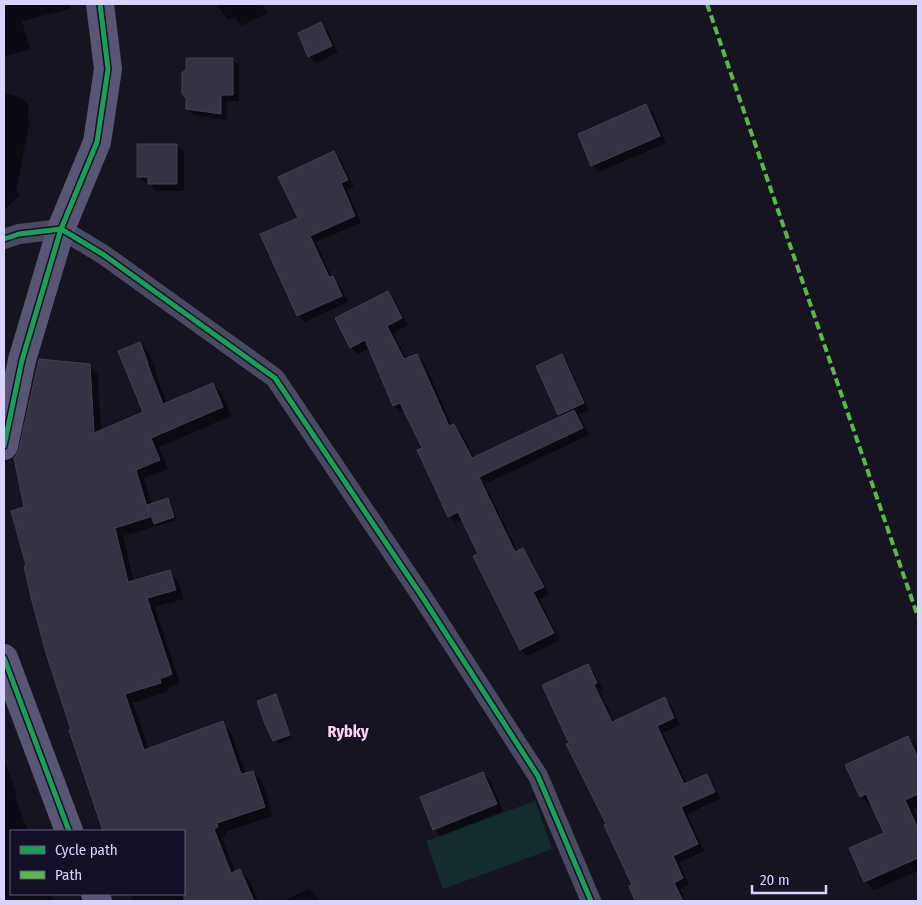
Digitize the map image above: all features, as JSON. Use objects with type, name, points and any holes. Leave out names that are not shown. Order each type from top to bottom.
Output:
[{"type":"street","points":[[4,446],[22,360],[61,229],[97,142],[108,69],[100,4]]},
{"type":"street","points":[[4,239],[19,234],[61,229],[104,254],[275,378],[423,598],[538,776],[591,901]]},
{"type":"street","points":[[4,658],[69,830]]},
{"type":"green space","points":[[535,801],[552,849],[443,889],[426,841]]},
{"type":"building","points":[[321,22],[332,46],[308,57],[298,33]]},
{"type":"building","points":[[186,58],[233,58],[233,95],[221,95],[221,114],[186,109],[186,98],[182,94],[182,73],[186,69]]},
{"type":"building","points":[[646,104],[660,136],[591,166],[578,134]]},
{"type":"building","points":[[137,144],[177,144],[177,184],[148,184],[148,177],[137,177]]},
{"type":"building","points":[[334,151],[348,180],[341,183],[355,216],[310,236],[329,277],[333,276],[342,296],[297,316],[260,234],[298,218],[278,177]]},
{"type":"building","points":[[388,291],[402,318],[387,326],[404,359],[417,354],[449,426],[454,424],[472,458],[574,410],[583,428],[479,477],[515,552],[523,548],[544,587],[533,592],[554,633],[520,650],[473,556],[478,554],[458,512],[448,517],[417,450],[422,448],[400,403],[393,406],[365,340],[350,348],[335,318]]},
{"type":"building","points":[[140,342],[163,404],[213,383],[223,407],[151,438],[160,460],[136,470],[150,517],[115,528],[128,582],[170,570],[176,590],[147,598],[172,674],[160,679],[161,683],[125,694],[144,750],[223,721],[241,774],[253,771],[265,807],[217,823],[218,827],[214,829],[231,873],[240,869],[254,901],[184,901],[185,830],[103,830],[69,730],[71,730],[46,653],[32,601],[24,566],[26,565],[11,511],[24,507],[14,458],[19,449],[39,359],[90,364],[94,433],[143,412],[118,351]]},
{"type":"building","points":[[562,354],[584,403],[558,415],[536,366]]},
{"type":"building","points":[[168,498],[174,517],[154,524],[147,505]]},
{"type":"building","points":[[588,664],[597,683],[594,685],[612,722],[665,697],[674,718],[657,726],[684,784],[707,774],[715,792],[681,807],[698,844],[673,856],[683,878],[674,883],[683,901],[635,901],[629,886],[632,885],[604,825],[606,824],[566,744],[569,743],[542,685]]},
{"type":"building","points":[[276,694],[290,735],[273,741],[257,701]]},
{"type":"building","points":[[908,736],[918,758],[918,794],[905,800],[918,829],[918,858],[864,882],[849,848],[884,833],[866,794],[860,797],[845,765]]},
{"type":"building","points":[[483,772],[497,804],[433,830],[420,797]]},
{"type":"marked path","points":[[707,4],[918,617]]},
{"type":"cycle path","points":[[4,446],[22,360],[61,229],[97,142],[108,69],[100,4]]},
{"type":"cycle path","points":[[4,239],[19,234],[61,229],[104,255],[275,378],[423,598],[538,776],[591,901]]},
{"type":"cycle path","points":[[4,658],[69,830]]},
{"type":"district","name":"Rybky","points":[[348,731]]}]
